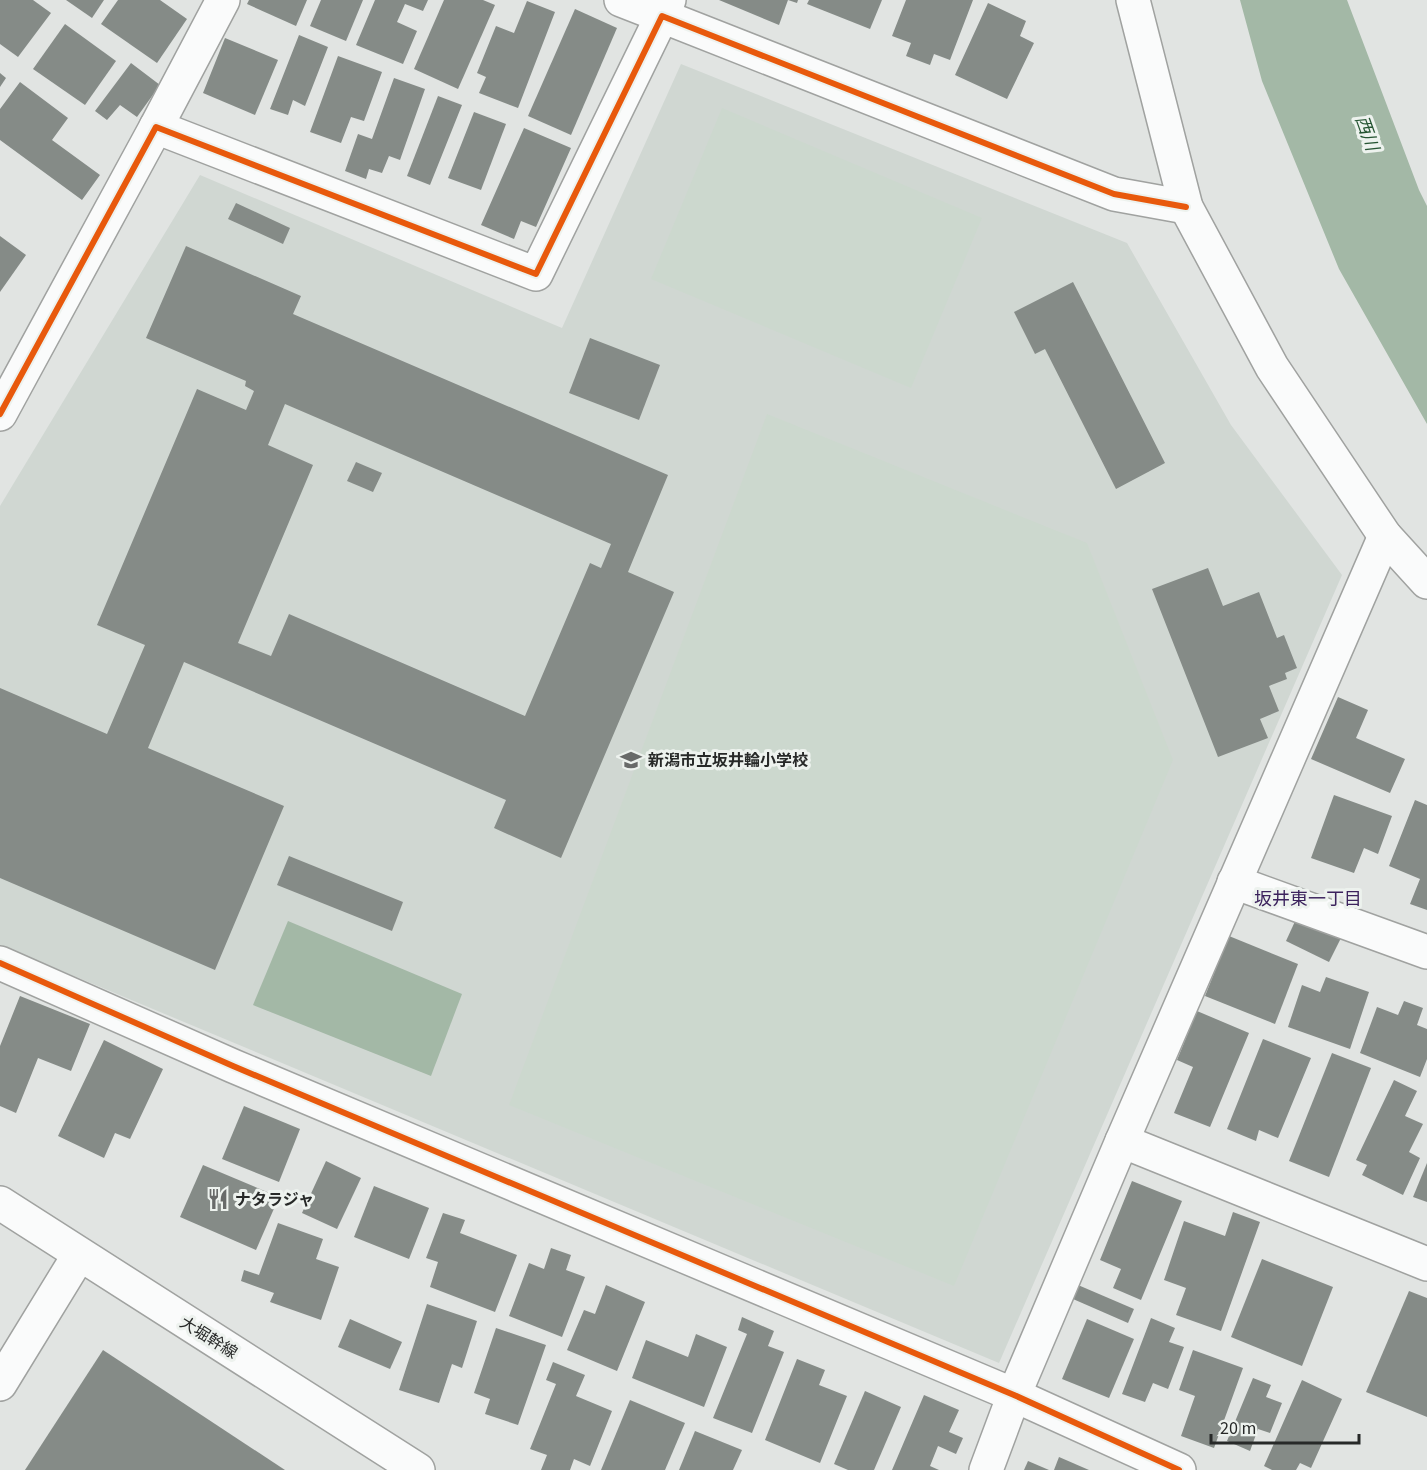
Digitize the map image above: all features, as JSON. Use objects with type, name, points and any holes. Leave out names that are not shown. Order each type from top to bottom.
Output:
[{"type":"street","points":[[0,414],[223,0]]},
{"type":"street","points":[[621,0],[665,8],[1114,194],[1186,207]]},
{"type":"street","points":[[1133,0],[1186,207],[1272,367],[1385,536],[1427,582]]},
{"type":"street","points":[[156,127],[536,274],[665,8]]},
{"type":"street","points":[[986,1470],[1014,1395],[1122,1141],[1385,536]]},
{"type":"street","points":[[1234,882],[1427,952]]},
{"type":"street","points":[[0,963],[233,1066],[1014,1395],[1179,1470]]},
{"type":"street","points":[[1122,1141],[1427,1264]]},
{"type":"street","name":"大堀幹線","points":[[0,1203],[418,1470]]},
{"type":"street","points":[[0,1384],[80,1254]]},
{"type":"shaded area","name":"新潟市立坂井輪小学校","points":[[681,64],[1127,243],[1231,425],[1342,575],[999,1363],[0,945],[0,506],[200,175],[562,328]]},
{"type":"shaded area","points":[[722,108],[982,218],[911,388],[651,279]]},
{"type":"shaded area","points":[[767,414],[1087,543],[1173,760],[954,1286],[509,1105]]},
{"type":"water","name":"西川","points":[[1240,0],[1347,0],[1427,206],[1427,424],[1339,269],[1262,81]]},
{"type":"water","points":[[288,921],[462,994],[431,1076],[253,1005]]},
{"type":"building","points":[[0,0],[33,0],[51,13],[18,57],[0,44]]},
{"type":"building","points":[[66,0],[104,0],[92,18]]},
{"type":"building","points":[[118,0],[160,0],[187,19],[157,63],[101,24]]},
{"type":"building","points":[[249,0],[307,0],[296,26],[247,4]]},
{"type":"building","points":[[321,0],[363,0],[346,41],[310,26]]},
{"type":"building","points":[[375,0],[428,0],[423,11],[405,4],[397,22],[417,31],[403,64],[356,45]]},
{"type":"building","points":[[444,0],[483,0],[495,5],[458,89],[414,69]]},
{"type":"building","points":[[719,0],[788,0],[779,25]]},
{"type":"building","points":[[809,0],[882,0],[870,29],[807,4]]},
{"type":"building","points":[[906,0],[973,0],[950,60],[934,54],[930,65],[906,56],[911,43],[892,36]]},
{"type":"building","points":[[527,1],[555,12],[518,108],[479,93],[486,77],[477,73],[496,26],[514,33]]},
{"type":"building","points":[[988,3],[1026,21],[1020,36],[1034,43],[1007,99],[955,75]]},
{"type":"building","points":[[575,9],[617,28],[571,135],[528,116]]},
{"type":"building","points":[[65,24],[116,61],[85,105],[33,69]]},
{"type":"building","points":[[299,35],[328,47],[305,106],[293,100],[288,115],[270,109]]},
{"type":"building","points":[[225,38],[278,60],[255,115],[203,93]]},
{"type":"building","points":[[338,56],[382,72],[364,121],[351,117],[341,143],[310,132]]},
{"type":"building","points":[[131,63],[160,85],[137,117],[120,105],[107,120],[95,111]]},
{"type":"building","points":[[0,73],[6,78],[0,87]]},
{"type":"building","points":[[394,78],[425,89],[400,160],[389,156],[382,173],[369,169],[366,179],[345,171],[358,134],[372,139]]},
{"type":"building","points":[[20,82],[68,118],[52,140],[100,175],[82,200],[0,140],[0,109]]},
{"type":"building","points":[[438,96],[462,105],[430,185],[407,176]]},
{"type":"building","points":[[474,112],[506,124],[481,190],[448,178]]},
{"type":"building","points":[[524,128],[571,148],[536,227],[521,221],[514,239],[481,225]]},
{"type":"building","points":[[236,203],[290,228],[283,244],[228,219]]},
{"type":"building","points":[[0,236],[26,255],[0,292]]},
{"type":"building","points":[[186,246],[301,296],[293,314],[668,475],[628,572],[674,592],[561,858],[494,828],[506,800],[184,662],[148,748],[284,806],[215,970],[0,878],[0,688],[107,734],[145,645],[97,625],[197,389],[246,410],[254,391],[245,386],[246,381],[146,338]],"holes":[[[285,404],[611,544],[601,568],[590,563],[525,716],[289,614],[271,656],[238,643],[313,465],[268,445]]]},
{"type":"building","points":[[1073,282],[1165,463],[1116,489],[1045,349],[1035,354],[1014,312]]},
{"type":"building","points":[[590,338],[660,365],[639,420],[569,393]]},
{"type":"building","points":[[356,462],[382,473],[373,492],[347,481]]},
{"type":"building","points":[[1208,568],[1223,606],[1259,592],[1277,638],[1284,635],[1297,668],[1285,673],[1287,679],[1269,686],[1279,711],[1260,719],[1268,738],[1218,757],[1152,589]]},
{"type":"building","points":[[1338,697],[1368,710],[1356,738],[1405,759],[1390,793],[1311,759]]},
{"type":"building","points":[[1334,795],[1392,816],[1378,854],[1364,848],[1354,873],[1311,858]]},
{"type":"building","points":[[1415,800],[1427,805],[1427,910],[1410,904],[1420,879],[1389,866]]},
{"type":"building","points":[[289,856],[403,902],[392,931],[277,885]]},
{"type":"building","points":[[1297,917],[1341,938],[1329,962],[1286,941]]},
{"type":"building","points":[[1229,936],[1298,964],[1275,1024],[1205,996]]},
{"type":"building","points":[[1326,977],[1369,992],[1350,1049],[1288,1027],[1302,985],[1320,992]]},
{"type":"building","points":[[20,996],[90,1024],[71,1071],[38,1058],[16,1113],[0,1106],[0,1046]]},
{"type":"building","points":[[1404,1001],[1423,1008],[1417,1025],[1427,1029],[1427,1059],[1420,1077],[1360,1053],[1377,1007],[1398,1015]]},
{"type":"building","points":[[1197,1011],[1249,1033],[1210,1127],[1174,1113],[1193,1067],[1177,1060]]},
{"type":"building","points":[[1263,1039],[1311,1058],[1278,1138],[1259,1130],[1256,1141],[1227,1129]]},
{"type":"building","points":[[104,1040],[163,1069],[130,1139],[115,1133],[104,1158],[58,1136]]},
{"type":"building","points":[[1332,1053],[1371,1068],[1329,1177],[1289,1161]]},
{"type":"building","points":[[1394,1080],[1417,1091],[1405,1116],[1423,1124],[1409,1152],[1420,1158],[1403,1195],[1362,1175],[1367,1165],[1356,1160]]},
{"type":"building","points":[[244,1106],[300,1129],[279,1182],[222,1159]]},
{"type":"building","points":[[326,1161],[361,1178],[337,1229],[302,1213]]},
{"type":"building","points":[[1427,1163],[1427,1202],[1413,1197]]},
{"type":"building","points":[[203,1165],[279,1197],[256,1250],[180,1217]]},
{"type":"building","points":[[1132,1181],[1182,1201],[1141,1300],[1113,1288],[1121,1269],[1100,1260]]},
{"type":"building","points":[[374,1186],[429,1208],[409,1259],[354,1237]]},
{"type":"building","points":[[1233,1212],[1260,1222],[1221,1331],[1176,1315],[1186,1288],[1164,1280],[1184,1221],[1225,1236]]},
{"type":"building","points":[[443,1213],[465,1220],[460,1233],[517,1255],[495,1312],[430,1287],[438,1262],[426,1258]]},
{"type":"building","points":[[278,1223],[323,1239],[316,1259],[339,1267],[321,1320],[270,1302],[274,1293],[241,1281],[244,1270],[259,1275]]},
{"type":"building","points":[[551,1248],[571,1255],[566,1270],[585,1277],[562,1337],[509,1316],[529,1263],[544,1269]]},
{"type":"building","points":[[1262,1259],[1333,1287],[1302,1366],[1231,1337]]},
{"type":"building","points":[[606,1285],[645,1302],[617,1371],[567,1350],[584,1310],[595,1314]]},
{"type":"building","points":[[1078,1285],[1134,1309],[1128,1323],[1073,1299]]},
{"type":"building","points":[[1409,1291],[1427,1298],[1427,1417],[1366,1392]]},
{"type":"building","points":[[427,1304],[477,1321],[462,1368],[452,1364],[439,1403],[399,1390]]},
{"type":"building","points":[[742,1317],[774,1331],[768,1346],[784,1352],[752,1433],[713,1418],[747,1334],[738,1330]]},
{"type":"building","points":[[1151,1318],[1175,1328],[1169,1342],[1184,1347],[1168,1389],[1153,1383],[1145,1402],[1122,1394]]},
{"type":"building","points":[[350,1319],[402,1342],[390,1369],[338,1347]]},
{"type":"building","points":[[1087,1319],[1134,1339],[1109,1398],[1062,1379]]},
{"type":"building","points":[[496,1328],[546,1345],[518,1425],[485,1414],[490,1399],[474,1393]]},
{"type":"building","points":[[696,1334],[727,1347],[704,1407],[632,1378],[646,1340],[688,1357]]},
{"type":"building","points":[[103,1350],[285,1470],[25,1470]]},
{"type":"building","points":[[1193,1350],[1243,1368],[1214,1448],[1181,1436],[1195,1396],[1179,1390]]},
{"type":"building","points":[[797,1359],[825,1370],[819,1385],[847,1396],[820,1463],[765,1440]]},
{"type":"building","points":[[553,1362],[585,1375],[576,1396],[612,1411],[590,1466],[574,1459],[570,1470],[541,1470],[547,1455],[530,1449],[556,1384],[546,1380]]},
{"type":"building","points":[[1253,1378],[1271,1385],[1266,1397],[1282,1403],[1270,1433],[1258,1429],[1250,1451],[1227,1441]]},
{"type":"building","points":[[1302,1380],[1342,1399],[1311,1468],[1300,1463],[1296,1470],[1272,1470],[1264,1466]]},
{"type":"building","points":[[865,1391],[901,1407],[874,1470],[848,1470],[834,1464]]},
{"type":"building","points":[[924,1395],[959,1410],[949,1432],[963,1438],[956,1454],[938,1446],[930,1466],[939,1470],[892,1470]]},
{"type":"building","points":[[630,1400],[685,1423],[665,1470],[601,1470]]},
{"type":"building","points":[[695,1431],[742,1450],[733,1470],[679,1470]]},
{"type":"building","points":[[1059,1457],[1089,1470],[1054,1470]]},
{"type":"building","points":[[1028,1461],[1049,1470],[1024,1470]]},
{"type":"cycle path","points":[[0,414],[156,127],[536,274],[662,16],[1114,194],[1186,207]]},
{"type":"cycle path","points":[[0,963],[233,1066],[1014,1395],[1179,1470]]},
{"type":"place","name":"新潟市立坂井輪小学校","points":[[631,760]]},
{"type":"place","name":"ナタラジャ","points":[[218,1199]]},
{"type":"district","name":"坂井東一丁目","points":[[1308,899]]}]
